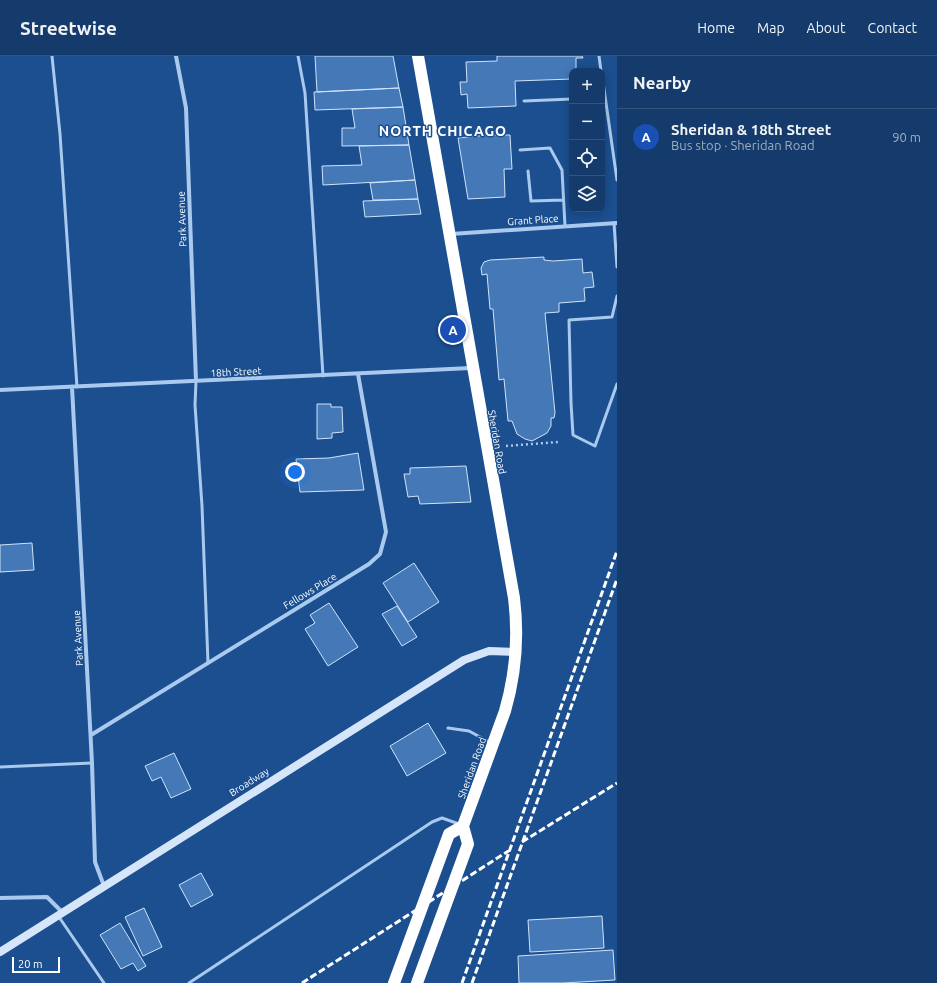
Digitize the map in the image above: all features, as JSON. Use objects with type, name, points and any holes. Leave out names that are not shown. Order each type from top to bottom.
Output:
[{"type":"highway","name":"Sheridan Road","points":[[418,56],[472,368],[514,598],[517,625],[517,652],[510,696],[494,744],[463,826]]},
{"type":"highway","points":[[394,983],[449,834],[463,826],[468,844],[417,983]]},
{"type":"street","name":"Park Avenue","points":[[176,56],[186,108],[196,381]]},
{"type":"street","name":"Grant Place","points":[[449,234],[615,223]]},
{"type":"street","name":"18th Street","points":[[0,390],[472,368]]},
{"type":"street","name":"Fellows Place","points":[[91,735],[369,564],[380,554],[386,532],[358,374]]},
{"type":"street","name":"Park Avenue","points":[[74,387],[91,735],[95,862],[104,886]]},
{"type":"street","name":"Broadway","points":[[0,952],[464,660],[489,651],[517,652]]},
{"type":"street","points":[[0,898],[47,897],[60,913]]},
{"type":"lane","points":[[52,56],[60,134],[74,387]]},
{"type":"lane","points":[[298,56],[305,93],[324,376]]},
{"type":"lane","points":[[599,56],[601,68]]},
{"type":"lane","points":[[524,101],[569,99]]},
{"type":"lane","points":[[605,103],[617,180]]},
{"type":"lane","points":[[520,150],[550,148],[562,170],[565,226]]},
{"type":"lane","points":[[528,171],[531,201],[563,200]]},
{"type":"lane","points":[[615,223],[617,267]]},
{"type":"lane","points":[[617,296],[612,317],[569,320],[571,403],[574,435],[595,446],[617,384]]},
{"type":"lane","points":[[196,381],[195,405],[202,506],[208,663]]},
{"type":"lane","points":[[448,728],[468,731],[494,744]]},
{"type":"lane","points":[[0,767],[92,763]]},
{"type":"lane","points":[[189,983],[432,822],[442,818],[463,826]]},
{"type":"lane","points":[[60,913],[104,983]]},
{"type":"path","points":[[506,446],[559,442]]},
{"type":"building","points":[[315,56],[393,56],[399,88],[317,92]]},
{"type":"building","points":[[497,56],[582,56],[583,58],[576,58],[576,68],[569,68],[569,79],[515,81],[516,106],[468,108],[467,94],[461,95],[460,82],[467,82],[466,62],[497,61]]},
{"type":"building","points":[[399,88],[403,107],[315,110],[314,92]]},
{"type":"building","points":[[403,107],[409,145],[342,146],[342,128],[355,128],[352,109]]},
{"type":"building","points":[[488,135],[510,135],[512,169],[504,169],[505,197],[468,199],[458,138]]},
{"type":"building","points":[[409,145],[415,180],[323,185],[322,166],[362,165],[359,146]]},
{"type":"building","points":[[415,180],[418,199],[373,200],[370,183]]},
{"type":"building","points":[[418,199],[421,214],[365,217],[363,201]]},
{"type":"building","points":[[544,257],[544,260],[553,261],[582,259],[583,273],[592,272],[594,287],[584,288],[585,301],[559,303],[559,312],[545,313],[555,413],[554,418],[551,418],[551,426],[547,433],[532,441],[517,434],[512,421],[508,421],[504,379],[499,380],[493,309],[490,309],[487,274],[482,275],[481,268],[484,262],[490,260]]},
{"type":"building","points":[[317,404],[331,404],[331,407],[342,407],[343,432],[332,433],[332,438],[317,439]]},
{"type":"building","points":[[358,453],[364,490],[300,492],[296,459],[329,458]]},
{"type":"building","points":[[466,466],[471,502],[420,504],[418,496],[408,497],[404,474],[410,474],[410,468]]},
{"type":"building","points":[[32,543],[34,570],[0,572],[0,545]]},
{"type":"building","points":[[414,563],[439,602],[408,622],[383,583]]},
{"type":"building","points":[[329,603],[358,647],[328,666],[305,629],[315,623],[310,615]]},
{"type":"building","points":[[397,606],[417,637],[402,646],[382,614]]},
{"type":"building","points":[[428,723],[446,753],[407,776],[390,746]]},
{"type":"building","points":[[174,753],[191,789],[171,798],[161,777],[152,781],[145,766]]},
{"type":"building","points":[[201,873],[213,895],[191,907],[179,885]]},
{"type":"building","points":[[144,908],[162,947],[143,956],[125,917]]},
{"type":"building","points":[[602,916],[604,948],[530,952],[528,920]]},
{"type":"building","points":[[120,923],[146,966],[138,971],[133,963],[121,969],[100,935]]},
{"type":"building","points":[[613,950],[615,980],[563,983],[519,983],[518,956]]},
{"type":"railway","points":[[462,983],[617,551]]},
{"type":"railway","points":[[472,983],[617,579]]},
{"type":"railway","points":[[522,842],[617,783]]},
{"type":"railway","points":[[302,983],[510,850]]},
{"type":"place","name":"Sheridan & 18th Street","points":[[453,330]]},
{"type":"district","name":"NORTH CHICAGO","points":[[443,131]]}]
